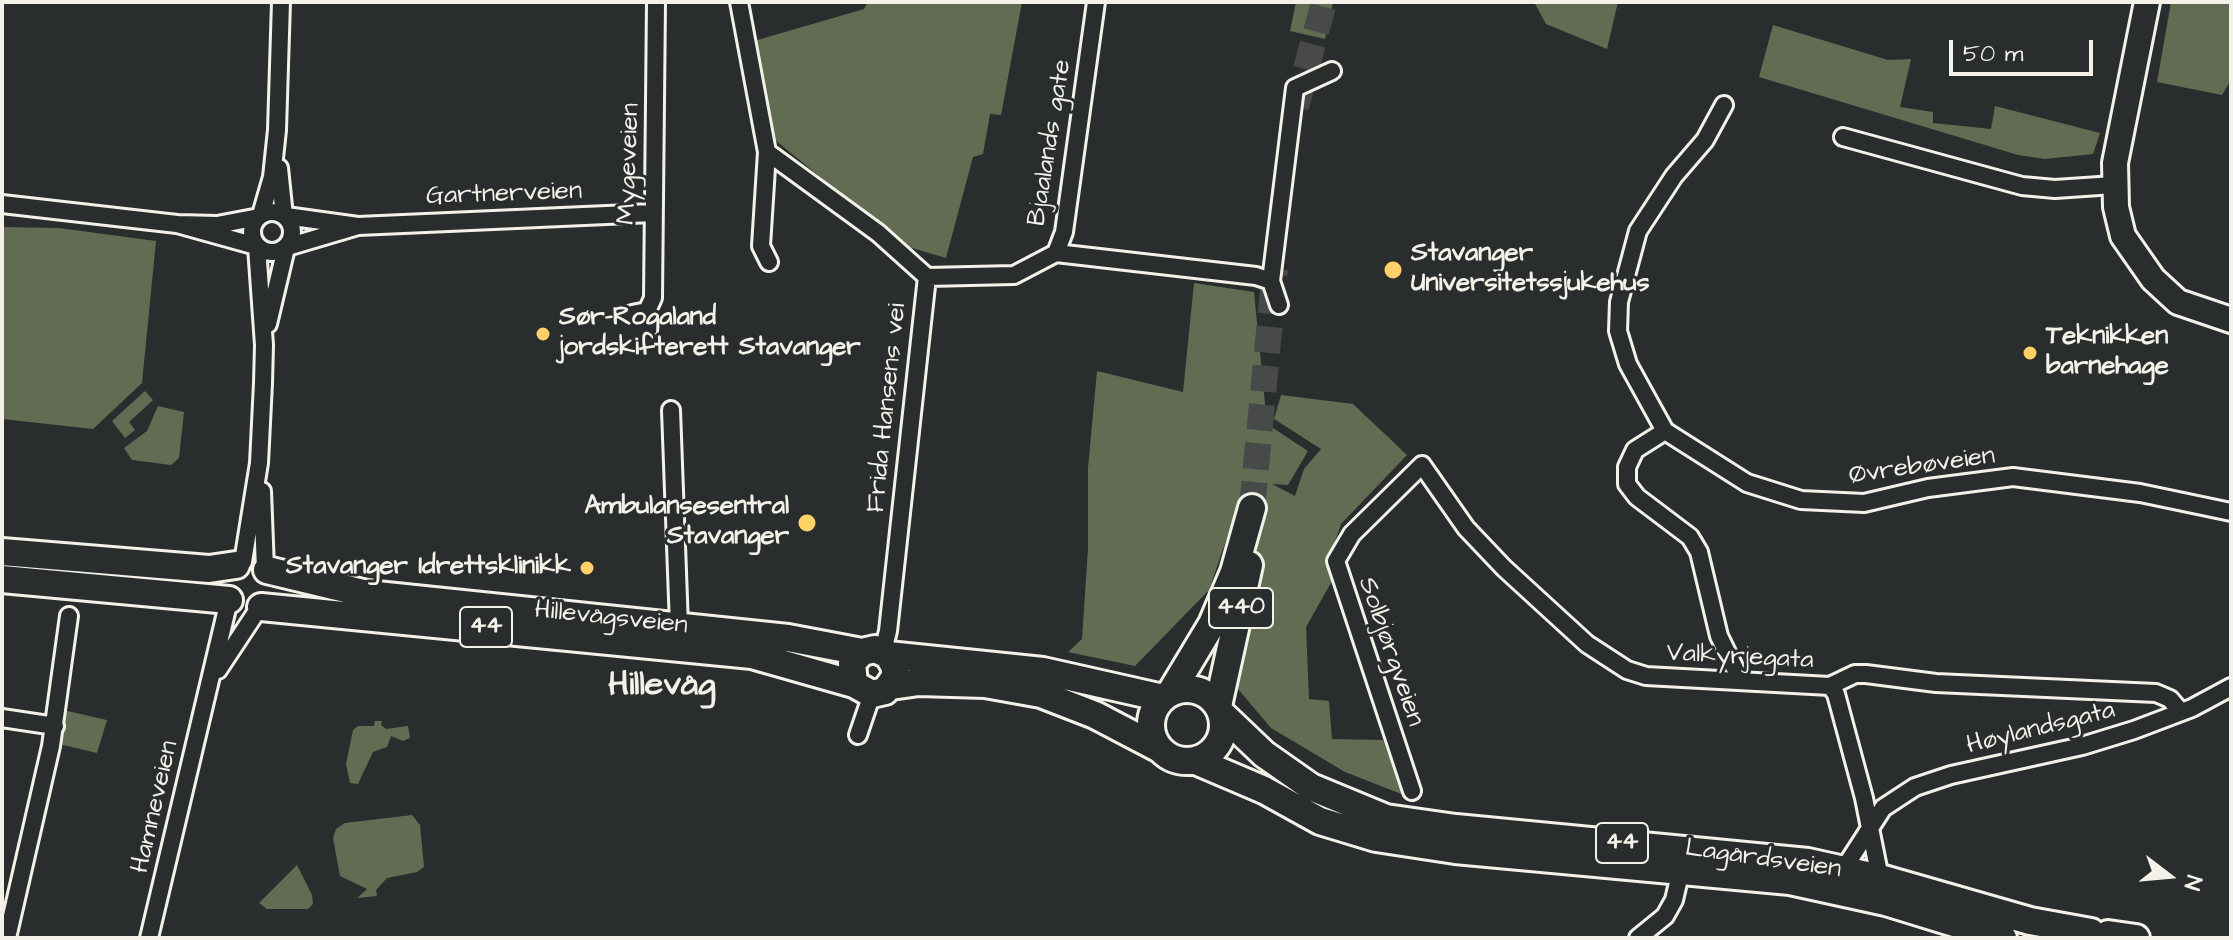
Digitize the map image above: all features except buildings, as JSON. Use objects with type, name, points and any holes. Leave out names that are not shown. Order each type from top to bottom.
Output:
[{"type":"main road","name":"440","points":[[1167,695],[1212,624],[1234,572],[1252,508],[1248,572],[1220,710]]},
{"type":"main road","name":"Hillevågsveien","points":[[2,552],[209,569],[253,566],[367,594],[788,638],[878,652],[1022,668],[1167,695]]},
{"type":"main road","points":[[229,600],[225,579],[253,566],[272,588],[260,607]]},
{"type":"main road","name":"44","points":[[2,579],[229,600],[245,610],[260,607]]},
{"type":"main road","name":"Hillevågsveien","points":[[260,607],[752,655],[872,688],[955,682],[1025,690],[1095,715],[1158,748]]},
{"type":"main road","points":[[878,652],[895,667],[872,688],[852,663],[878,652]]},
{"type":"main road","name":"44","points":[[1167,695],[1196,690],[1220,710]]},
{"type":"main road","points":[[1158,748],[1150,724],[1154,710],[1167,695]]},
{"type":"main road","points":[[1196,761],[1218,744],[1223,731],[1220,710]]},
{"type":"main road","name":"Lagårdsveien","points":[[1220,710],[1264,754],[1311,787],[1386,818],[1456,828],[1759,856],[1880,878],[2030,921],[2098,936],[2136,938]]},
{"type":"main road","name":"44","points":[[1158,748],[1180,762],[1196,761]]},
{"type":"main road","name":"Lagårdsveien","points":[[1196,761],[1264,790],[1320,821],[1376,838],[1455,850],[1790,881],[1855,894],[2003,938]]},
{"type":"street","points":[[253,566],[264,345],[257,246],[252,228],[260,216],[272,177],[277,130],[281,2]]},
{"type":"street","name":"Mygeveien","points":[[632,314],[651,306],[652,213],[657,162],[656,2]]},
{"type":"street","points":[[739,2],[767,152],[761,246],[769,262]]},
{"type":"street","name":"Bjaalands gate","points":[[927,277],[1014,275],[1056,253],[1064,232],[1096,2]]},
{"type":"street","points":[[2147,2],[2115,163],[2114,185],[2123,236],[2145,269],[2178,302],[2231,320]]},
{"type":"street","points":[[1279,305],[1271,281],[1295,88],[1332,71]]},
{"type":"street","name":"Øvrebøveien","points":[[1724,105],[1705,140],[1655,201],[1638,231],[1619,302],[1618,331],[1628,364],[1665,431],[1747,483],[1801,500],[1864,503],[1928,488],[2013,477],[2140,493],[2231,512]]},
{"type":"street","points":[[277,130],[285,216]]},
{"type":"street","points":[[1843,137],[2022,186],[2055,189],[2114,185]]},
{"type":"street","name":"Frida Hansens vei","points":[[767,152],[867,224],[927,277],[888,631],[878,652]]},
{"type":"street","points":[[2,204],[177,224],[217,225],[277,212],[285,216],[292,226],[264,345]]},
{"type":"street","name":"Gartnerveien","points":[[285,216],[358,226],[652,213]]},
{"type":"street","points":[[177,224],[257,246],[266,252],[287,247]]},
{"type":"street","name":"Gartnerveien","points":[[287,247],[358,226]]},
{"type":"street","points":[[1056,253],[1256,276],[1271,281]]},
{"type":"street","points":[[671,410],[679,626]]},
{"type":"street","points":[[1665,431],[1635,450],[1627,467],[1627,484],[1637,497],[1690,537],[1699,552],[1719,636],[1741,681]]},
{"type":"street","points":[[253,566],[259,463]]},
{"type":"street","name":"Valkyrjegata","points":[[1422,465],[1466,528],[1579,636],[1627,670],[1661,679],[1830,686],[1855,674],[1866,674],[1936,683],[2156,693],[2170,699],[2181,712]]},
{"type":"street","name":"Solbjørgveien","points":[[1412,791],[1336,561],[1352,534],[1422,465]]},
{"type":"street","name":"Hamneveien","points":[[149,938],[229,600]]},
{"type":"street","name":"Hamneveien","points":[[209,686],[260,607]]},
{"type":"street","points":[[7,938],[55,726],[69,616]]},
{"type":"street","points":[[1830,686],[1836,694],[1880,878]]},
{"type":"street","points":[[858,735],[872,688]]},
{"type":"street","name":"Høylandsgata","points":[[1843,870],[1869,825],[1890,802],[1927,782],[2082,746],[2229,692]]},
{"type":"street","points":[[2,718],[55,726]]},
{"type":"street","points":[[1638,938],[1665,916],[1674,900],[1681,870]]},
{"type":"green space","points":[[868,2],[1022,2],[1001,115],[990,114],[983,154],[973,157],[946,258],[905,246],[770,136],[754,41],[864,9]]},
{"type":"green space","points":[[1296,2],[1333,2],[1325,39],[1290,31]]},
{"type":"green space","points":[[1534,2],[1618,2],[1607,49],[1546,24]]},
{"type":"green space","points":[[2171,2],[2231,2],[2231,80],[2222,95],[2157,82]]},
{"type":"green space","points":[[1773,25],[1888,60],[1911,59],[1900,107],[1933,112],[1933,123],[1991,129],[1995,106],[2100,133],[2093,154],[2045,159],[2018,155],[1759,77]]},
{"type":"green space","points":[[2,227],[59,228],[156,241],[142,383],[93,429],[2,419]]},
{"type":"green space","points":[[1194,283],[1254,292],[1267,424],[1308,451],[1288,485],[1272,484],[1295,496],[1304,469],[1321,449],[1274,419],[1281,395],[1353,404],[1407,455],[1341,524],[1327,565],[1332,581],[1306,627],[1309,699],[1329,701],[1332,739],[1383,740],[1404,795],[1345,772],[1271,728],[1238,689],[1263,503],[1239,502],[1209,590],[1135,666],[1068,652],[1082,639],[1088,549],[1088,468],[1097,371],[1183,392]]},
{"type":"green space","points":[[145,391],[153,400],[129,422],[135,430],[125,438],[112,421]]},
{"type":"green space","points":[[158,406],[184,412],[179,458],[171,465],[132,460],[124,448],[147,431]]},
{"type":"green space","points":[[63,710],[107,720],[97,753],[59,744]]},
{"type":"green space","points":[[375,721],[382,721],[381,725],[386,729],[408,726],[410,738],[403,741],[391,736],[387,747],[373,752],[358,784],[350,783],[346,764],[353,730],[358,726],[374,726]]},
{"type":"green space","points":[[412,815],[420,825],[424,867],[417,872],[387,878],[376,890],[377,896],[357,898],[367,889],[340,876],[333,838],[336,829],[345,823]]},
{"type":"green space","points":[[297,865],[312,895],[313,904],[308,909],[267,909],[259,903]]},
{"type":"tunnel","points":[[1296,107],[1324,2]]},
{"type":"tunnel","points":[[1252,508],[1275,269]]},
{"type":"place","name":"Stavanger Universitetssjukehus","points":[[1393,270]]},
{"type":"place","name":"Sør-Rogaland jordskifterett Stavanger","points":[[543,334]]},
{"type":"place","name":"Teknikken barnehage","points":[[2030,353]]},
{"type":"place","name":"Ambulansesentral Stavanger","points":[[807,523]]},
{"type":"place","name":"Stavanger Idrettsklinikk","points":[[587,568]]},
{"type":"district","name":"Hillevåg","points":[[662,687]]}]
